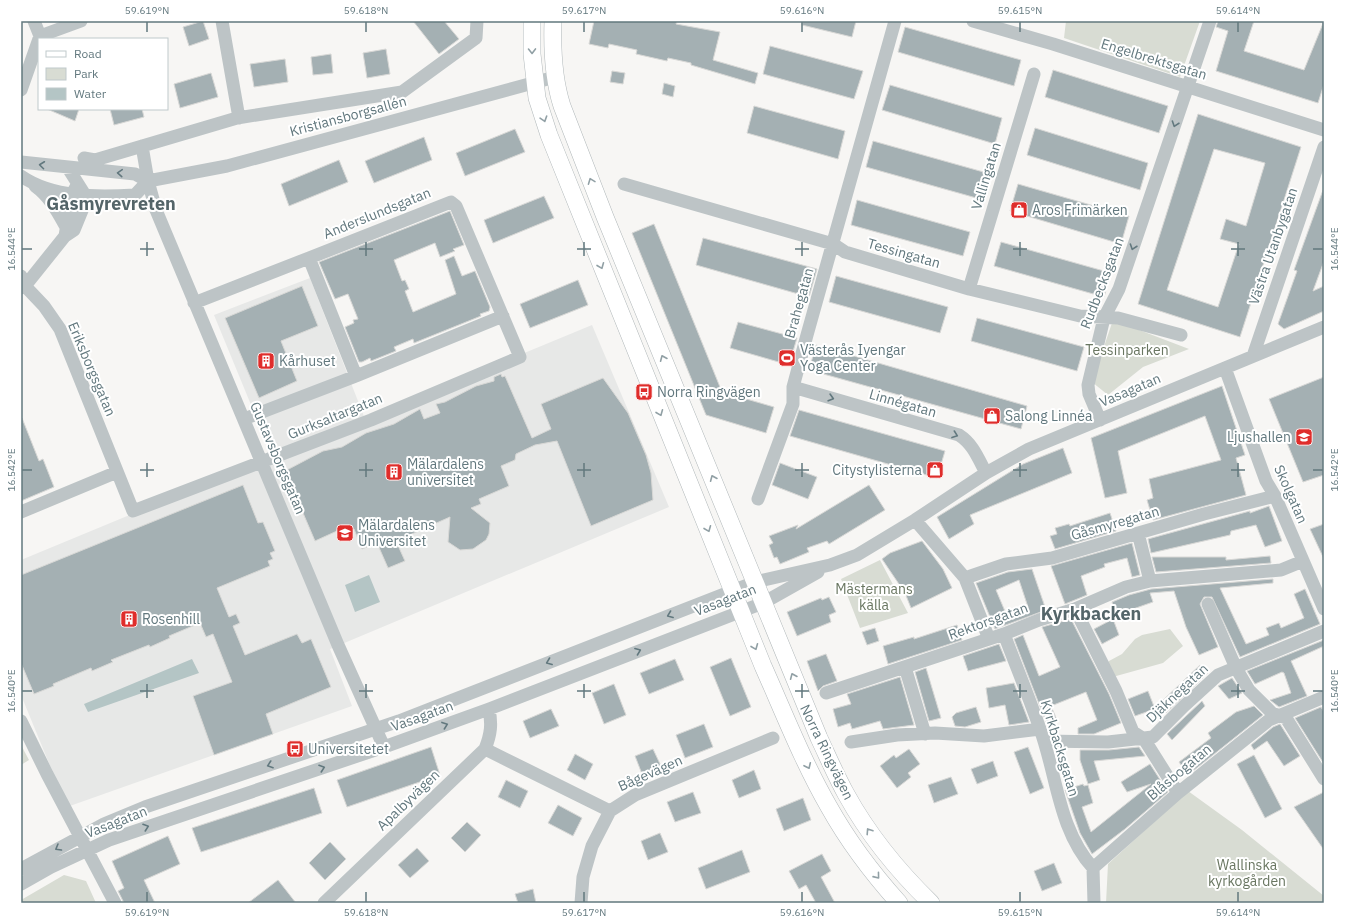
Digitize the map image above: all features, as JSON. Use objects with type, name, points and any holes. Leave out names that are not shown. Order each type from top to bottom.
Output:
[{"type":"main road","name":"Norra Ringvägen","points":[[532,21],[532,54],[537,98],[549,135],[741,611],[792,732],[829,807],[864,860],[899,903]]},
{"type":"main road","name":"Norra Ringvägen","points":[[553,21],[552,55],[557,90],[562,106],[605,217],[819,738],[846,795],[873,836],[894,864],[931,903]]},
{"type":"street","points":[[34,21],[40,36],[81,21]]},
{"type":"street","points":[[222,21],[240,118]]},
{"type":"street","name":"Kristiansborgsallén","points":[[84,158],[95,160],[240,118],[402,92],[476,38],[477,21]]},
{"type":"street","name":"Brahegatan","points":[[758,499],[793,404],[793,387],[895,21]]},
{"type":"street","name":"Engelbrektsgatan","points":[[973,21],[1324,130]]},
{"type":"street","name":"Rudbecksgatan","points":[[1100,420],[1089,394],[1088,385],[1104,318],[1119,289],[1210,21]]},
{"type":"street","points":[[21,90],[38,42]]},
{"type":"street","name":"Vallingatan","points":[[969,289],[1034,74]]},
{"type":"street","name":"Kristiansborgsallén","points":[[148,181],[228,166],[535,81],[555,77]]},
{"type":"street","points":[[142,146],[148,181]]},
{"type":"street","name":"Västra Utanbygatan","points":[[1253,356],[1324,147]]},
{"type":"street","points":[[21,162],[135,174],[148,181]]},
{"type":"street","points":[[22,284],[65,232],[74,230],[83,208],[78,191],[68,168]]},
{"type":"street","points":[[78,191],[91,170]]},
{"type":"street","points":[[21,176],[45,194],[54,204],[65,232]]},
{"type":"street","points":[[34,185],[78,191],[135,195],[148,181]]},
{"type":"street","name":"Gustavsborgsgatan","points":[[148,181],[156,210],[194,303],[263,462],[338,644],[384,747]]},
{"type":"street","name":"Tessingatan","points":[[624,184],[833,244],[845,252],[969,289],[1080,316],[1118,318],[1181,335]]},
{"type":"street","name":"Anderslundsgatan","points":[[194,303],[376,230],[451,202],[456,206],[520,357]]},
{"type":"street","points":[[309,258],[356,376]]},
{"type":"street","name":"Eriksborgsgatan","points":[[22,284],[44,306],[60,329],[117,472]]},
{"type":"street","points":[[244,418],[356,376],[502,316]]},
{"type":"street","name":"Vasagatan","points":[[21,884],[51,867],[109,840],[384,747],[489,709],[763,602],[781,594],[830,565],[868,549],[986,473],[1029,449],[1324,327]]},
{"type":"street","name":"Gurksaltargatan","points":[[117,472],[134,512],[424,398],[520,357]]},
{"type":"street","name":"Skolgatan","points":[[1225,368],[1266,480],[1275,496],[1324,609]]},
{"type":"street","name":"Linnégatan","points":[[793,387],[959,435],[968,441],[974,448],[986,473]]},
{"type":"street","points":[[21,512],[117,472]]},
{"type":"street","name":"Gåsmyregatan","points":[[965,578],[1006,564],[1052,558],[1204,514],[1275,496]]},
{"type":"street","points":[[915,520],[965,578],[989,639]]},
{"type":"street","points":[[1138,533],[1150,581]]},
{"type":"street","name":"Rektorsgatan","points":[[826,693],[1004,634],[1075,608],[1126,587],[1150,581],[1281,570],[1302,561]]},
{"type":"street","name":"Vasagatan","points":[[21,869],[80,836],[145,806],[376,729],[755,582],[830,565]]},
{"type":"street","points":[[1208,604],[1236,668],[1249,690],[1272,713],[1286,718],[1324,779]]},
{"type":"street","points":[[1075,608],[1116,692],[1133,732],[1144,739],[1178,793]]},
{"type":"street","name":"Djäknegatan","points":[[851,742],[897,735],[925,734],[984,736],[1042,735],[1108,742],[1153,738],[1184,706],[1218,675],[1324,631]]},
{"type":"street","name":"Kyrkbacksgatan","points":[[1004,634],[1042,735],[1056,793],[1077,848],[1093,868]]},
{"type":"street","points":[[905,666],[925,734]]},
{"type":"street","name":"Blåsbogatan","points":[[1093,868],[1178,793],[1245,737],[1268,720],[1324,697]]},
{"type":"street","name":"Apalbyvägen","points":[[324,903],[485,748],[490,736],[491,721],[489,709]]},
{"type":"street","points":[[21,721],[47,774],[115,903]]},
{"type":"street","name":"Bågevägen","points":[[581,903],[583,878],[592,846],[610,811],[635,795],[773,738]]},
{"type":"street","points":[[485,748],[610,811]]},
{"type":"street","points":[[1093,868],[1094,903]]},
{"type":"shaded area","name":"Mälardalens Universitet","points":[[310,278],[365,419],[592,325],[669,507],[330,649],[352,706],[67,807],[21,695],[21,560],[272,456],[214,315]]},
{"type":"green space","points":[[1066,21],[1200,21],[1180,77],[1064,38]]},
{"type":"green space","name":"Tessinparken","points":[[1113,320],[1189,349],[1143,367],[1108,395],[1092,382]]},
{"type":"green space","name":"Mästermans källa","points":[[880,560],[908,613],[860,628],[841,579]]},
{"type":"green space","points":[[1170,629],[1183,646],[1163,663],[1109,678],[1104,667],[1109,661],[1122,654],[1135,639],[1142,635]]},
{"type":"green space","points":[[21,745],[29,760],[21,765]]},
{"type":"green space","name":"Wallinska kyrkogården","points":[[1188,791],[1242,830],[1324,896],[1324,903],[1106,903],[1108,864]]},
{"type":"green space","points":[[64,875],[86,881],[96,903],[21,903],[21,900]]},
{"type":"water","points":[[369,575],[380,602],[355,612],[345,585]]},
{"type":"water","points":[[192,659],[199,673],[88,712],[84,704]]},
{"type":"building","points":[[203,21],[209,39],[189,46],[183,27]]},
{"type":"building","points":[[413,21],[444,21],[459,39],[439,54]]},
{"type":"building","points":[[594,21],[677,21],[676,24],[720,32],[713,60],[758,73],[755,84],[691,65],[691,63],[668,58],[667,61],[636,54],[637,50],[609,44],[608,48],[589,44]]},
{"type":"building","points":[[803,21],[856,21],[852,37],[802,25]]},
{"type":"building","points":[[1218,21],[1254,21],[1244,51],[1304,70],[1324,21],[1324,84],[1318,103],[1216,71],[1228,31],[1216,27]]},
{"type":"building","points":[[905,27],[1021,60],[1014,86],[898,52]]},
{"type":"building","points":[[770,46],[863,71],[854,99],[763,74]]},
{"type":"building","points":[[386,49],[390,74],[367,78],[363,53]]},
{"type":"building","points":[[331,54],[333,73],[313,75],[311,57]]},
{"type":"building","points":[[285,59],[288,82],[254,87],[250,64]]},
{"type":"building","points":[[1053,70],[1168,106],[1159,133],[1045,97]]},
{"type":"building","points":[[612,71],[625,73],[623,84],[610,82]]},
{"type":"building","points":[[211,73],[218,97],[180,108],[174,84]]},
{"type":"building","points":[[664,83],[675,86],[673,97],[662,94]]},
{"type":"building","points":[[890,85],[1002,118],[995,144],[882,110]]},
{"type":"building","points":[[754,106],[845,131],[838,159],[747,133]]},
{"type":"building","points":[[49,110],[79,110],[75,121]]},
{"type":"building","points":[[110,110],[142,110],[144,117],[114,125]]},
{"type":"building","points":[[1198,114],[1301,147],[1240,337],[1138,304]],"holes":[[[1214,149],[1265,163],[1246,226],[1226,219],[1220,239],[1239,244],[1218,307],[1167,290]]]},
{"type":"building","points":[[1035,128],[1148,163],[1140,190],[1027,155]]},
{"type":"building","points":[[515,129],[525,152],[465,176],[456,153]]},
{"type":"building","points":[[424,137],[432,160],[374,183],[365,161]]},
{"type":"building","points":[[873,141],[987,173],[980,199],[866,167]]},
{"type":"building","points":[[339,160],[348,182],[289,206],[281,184]]},
{"type":"building","points":[[1018,184],[1129,216],[1121,244],[1010,211]]},
{"type":"building","points":[[1323,190],[1324,261],[1313,291],[1324,286],[1324,311],[1284,329],[1278,324],[1297,271],[1294,270]]},
{"type":"building","points":[[544,196],[554,218],[493,243],[484,220]]},
{"type":"building","points":[[857,200],[970,232],[963,256],[851,225]]},
{"type":"building","points":[[450,211],[464,245],[453,249],[455,251],[440,257],[435,243],[394,260],[402,281],[405,280],[409,289],[405,291],[413,312],[456,294],[445,260],[454,256],[462,276],[475,271],[490,307],[489,311],[480,314],[481,316],[414,343],[413,339],[394,347],[396,351],[371,361],[370,358],[359,362],[345,327],[354,323],[353,320],[358,319],[348,294],[335,299],[319,262]]},
{"type":"building","points":[[654,224],[722,392],[774,407],[766,433],[706,415],[632,233]]},
{"type":"building","points":[[703,238],[817,269],[809,297],[696,265]]},
{"type":"building","points":[[1001,242],[1111,273],[1104,297],[994,266]]},
{"type":"building","points":[[836,276],[948,307],[940,333],[829,302]]},
{"type":"building","points":[[578,280],[588,305],[530,328],[520,304]]},
{"type":"building","name":"Kårhuset","points":[[302,286],[318,326],[281,341],[297,381],[259,398],[225,318]]},
{"type":"building","points":[[977,318],[1084,347],[1077,371],[971,341]]},
{"type":"building","points":[[738,322],[797,338],[789,365],[730,348]]},
{"type":"building","points":[[816,345],[1027,406],[1021,429],[809,370]]},
{"type":"building","name":"Mälardalens universitet","points":[[501,374],[502,377],[505,376],[532,438],[551,429],[541,404],[603,378],[628,413],[646,455],[651,473],[653,500],[591,526],[557,441],[535,445],[516,454],[515,460],[501,466],[509,486],[479,499],[481,504],[471,508],[490,523],[489,534],[486,540],[473,549],[460,550],[448,542],[450,517],[396,541],[405,561],[388,568],[377,543],[362,549],[354,529],[350,531],[348,526],[315,541],[285,471],[323,451],[342,447],[366,433],[394,424],[420,409],[424,419],[440,413],[436,404],[445,402],[476,386],[494,381],[494,377]]},
{"type":"building","name":"Ljushallen","points":[[1324,377],[1324,475],[1303,482],[1269,399]]},
{"type":"building","points":[[1222,386],[1245,455],[1236,458],[1246,495],[1153,520],[1147,500],[1153,498],[1149,479],[1221,460],[1205,416],[1118,451],[1127,493],[1105,498],[1091,438]]},
{"type":"building","points":[[799,410],[945,451],[937,478],[790,436]]},
{"type":"building","points":[[22,418],[39,461],[43,459],[54,487],[21,501]]},
{"type":"building","points":[[1063,448],[1072,473],[970,515],[974,524],[949,539],[937,517],[1023,464]]},
{"type":"building","points":[[780,463],[817,477],[808,499],[772,485]]},
{"type":"building","name":"Rosenhill","points":[[243,485],[258,523],[263,522],[275,551],[270,553],[273,559],[268,561],[270,566],[217,588],[229,617],[236,614],[240,623],[233,626],[245,655],[297,634],[302,643],[311,639],[331,687],[266,714],[273,734],[214,755],[193,696],[232,682],[213,634],[206,637],[200,623],[169,636],[170,638],[150,647],[149,645],[111,660],[113,662],[92,671],[91,668],[53,684],[54,686],[34,694],[21,663],[21,575]]},
{"type":"building","points":[[869,485],[885,510],[829,544],[827,541],[807,548],[809,552],[780,564],[777,557],[774,558],[769,545],[773,543],[769,536],[798,525],[796,529]]},
{"type":"building","points":[[1269,506],[1282,541],[1265,547],[1256,525],[1231,531],[1230,535],[1151,553],[1148,539],[1250,511],[1250,513]]},
{"type":"building","points":[[1110,513],[1116,531],[1055,549],[1050,536],[1057,534],[1055,528],[1069,524],[1070,526]]},
{"type":"building","points":[[1324,524],[1324,559],[1310,529]]},
{"type":"building","points":[[922,541],[943,569],[952,588],[911,608],[905,593],[882,559],[890,553]]},
{"type":"building","points":[[1132,543],[1140,575],[1132,577],[1127,558],[1104,564],[1105,567],[1081,576],[1087,595],[1065,604],[1051,566]]},
{"type":"building","points":[[1270,556],[1271,563],[1156,572],[1152,557],[1226,557],[1226,560]]},
{"type":"building","points":[[1032,569],[1046,610],[995,629],[976,583],[1008,572]],"holes":[[[1019,580],[1028,607],[1007,616],[996,590]]]},
{"type":"building","points":[[1273,579],[1273,583],[1220,588],[1246,644],[1269,635],[1266,628],[1279,623],[1281,628],[1304,618],[1294,594],[1305,589],[1320,624],[1240,657],[1212,597],[1204,597],[1200,604],[1218,647],[1199,655],[1186,627],[1174,591],[1150,593],[1153,602],[1116,615],[1112,602],[1129,595],[1151,589]]},
{"type":"building","points":[[829,597],[836,612],[829,615],[831,622],[797,636],[787,612],[821,598],[822,600]]},
{"type":"building","points":[[1071,619],[1109,694],[1121,723],[1094,734],[1078,734],[1078,728],[1097,720],[1086,692],[1051,706],[1057,720],[1046,722],[1014,639],[1023,635],[1039,676],[1060,667],[1042,627]]},
{"type":"building","points":[[1113,619],[1119,635],[1102,644],[1094,629]]},
{"type":"building","points":[[957,625],[962,640],[888,664],[883,646],[914,637],[914,639]]},
{"type":"building","points":[[875,628],[879,641],[867,645],[862,632]]},
{"type":"building","points":[[1324,640],[1324,646],[1291,661],[1307,696],[1279,707],[1270,700],[1291,693],[1284,673],[1282,672],[1255,684],[1247,671]]},
{"type":"building","points":[[999,644],[1006,661],[968,671],[963,656]]},
{"type":"building","points":[[826,654],[837,681],[823,686],[818,691],[807,661]]},
{"type":"building","points":[[731,658],[751,707],[730,716],[710,667]]},
{"type":"building","points":[[675,659],[684,680],[649,694],[640,673]]},
{"type":"building","points":[[1200,665],[1208,673],[1166,713],[1158,705]]},
{"type":"building","points":[[926,668],[941,718],[929,721],[915,672]]},
{"type":"building","points":[[900,677],[914,725],[883,729],[880,721],[852,729],[850,723],[838,727],[833,709],[851,704],[847,694]]},
{"type":"building","points":[[1232,678],[1242,693],[1229,699],[1218,686]]},
{"type":"building","points":[[1014,683],[1029,722],[1009,725],[1005,705],[989,708],[986,688]]},
{"type":"building","points":[[614,684],[626,715],[604,724],[592,693]]},
{"type":"building","points":[[1148,691],[1155,709],[1135,716],[1128,699]]},
{"type":"building","points":[[1202,701],[1205,706],[1172,740],[1167,734]]},
{"type":"building","points":[[1254,706],[1263,715],[1188,775],[1179,762],[1211,738],[1208,733],[1236,712]]},
{"type":"building","points":[[976,707],[981,722],[965,727],[955,726],[952,717],[956,713]]},
{"type":"building","points":[[1321,707],[1324,712],[1324,764],[1295,718]]},
{"type":"building","points":[[551,709],[559,726],[530,738],[523,721]]},
{"type":"building","points":[[704,724],[713,747],[685,758],[676,735]]},
{"type":"building","points":[[1280,724],[1300,756],[1284,766],[1267,741],[1254,750],[1251,745],[1273,727]]},
{"type":"building","points":[[431,747],[440,775],[347,807],[337,780]]},
{"type":"building","points":[[1028,747],[1044,788],[1030,794],[1014,752]]},
{"type":"building","points":[[1139,747],[1145,756],[1094,761],[1100,780],[1088,784],[1080,760],[1080,750],[1109,750]]},
{"type":"building","points":[[653,749],[661,766],[642,774],[635,756]]},
{"type":"building","points":[[909,749],[920,764],[908,773],[911,777],[897,788],[880,766],[894,755],[896,758]]},
{"type":"building","points":[[575,754],[593,764],[585,780],[567,770]]},
{"type":"building","points":[[1254,755],[1282,809],[1265,818],[1237,764]]},
{"type":"building","points":[[993,761],[998,776],[977,784],[971,769]]},
{"type":"building","points":[[1150,764],[1168,792],[1125,829],[1092,854],[1080,833],[1065,790],[1083,784],[1084,786],[1088,785],[1093,803],[1082,807],[1091,832],[1151,784],[1127,792],[1121,782]]},
{"type":"building","points":[[754,770],[761,789],[739,798],[732,780]]},
{"type":"building","points":[[951,777],[958,794],[934,803],[928,785]]},
{"type":"building","points":[[506,780],[528,791],[520,808],[498,797]]},
{"type":"building","points":[[314,788],[322,813],[201,852],[192,828]]},
{"type":"building","points":[[693,792],[701,813],[675,822],[667,802]]},
{"type":"building","points":[[1324,792],[1324,850],[1294,807]]},
{"type":"building","points":[[803,798],[811,820],[784,831],[776,809]]},
{"type":"building","points":[[558,805],[582,818],[573,836],[548,823]]},
{"type":"building","points":[[467,822],[481,835],[465,852],[451,838]]},
{"type":"building","points":[[660,833],[668,852],[648,860],[641,841]]},
{"type":"building","points":[[168,836],[180,864],[144,880],[155,903],[124,903],[118,891],[124,888],[112,861]]},
{"type":"building","points":[[330,842],[346,859],[325,880],[309,863]]},
{"type":"building","points":[[417,848],[429,861],[410,878],[398,865]]},
{"type":"building","points":[[742,850],[750,872],[706,889],[698,868]]},
{"type":"building","points":[[822,854],[831,871],[821,877],[835,903],[816,903],[806,885],[799,889],[789,871]]},
{"type":"building","points":[[1054,863],[1062,883],[1042,891],[1034,871]]},
{"type":"building","points":[[278,880],[296,903],[248,903]]},
{"type":"building","points":[[533,889],[536,903],[518,903],[515,894]]},
{"type":"place","name":"Aros Frimärken","points":[[1019,210]]},
{"type":"place","name":"Västerås Iyengar Yoga Center","points":[[787,358]]},
{"type":"place","name":"Kårhuset","points":[[266,361]]},
{"type":"place","name":"Norra Ringvägen","points":[[644,392]]},
{"type":"place","name":"Salong Linnéa","points":[[992,416]]},
{"type":"place","name":"Ljushallen","points":[[1304,437]]},
{"type":"place","name":"Citystylisterna","points":[[935,470]]},
{"type":"place","name":"Mälardalens universitet","points":[[394,472]]},
{"type":"place","name":"Mälardalens Universitet","points":[[345,533]]},
{"type":"place","name":"Rosenhill","points":[[129,619]]},
{"type":"place","name":"Universitetet","points":[[295,749]]},
{"type":"district","name":"Gåsmyrevreten","points":[[111,203]]},
{"type":"district","name":"Kyrkbacken","points":[[1091,613]]}]
